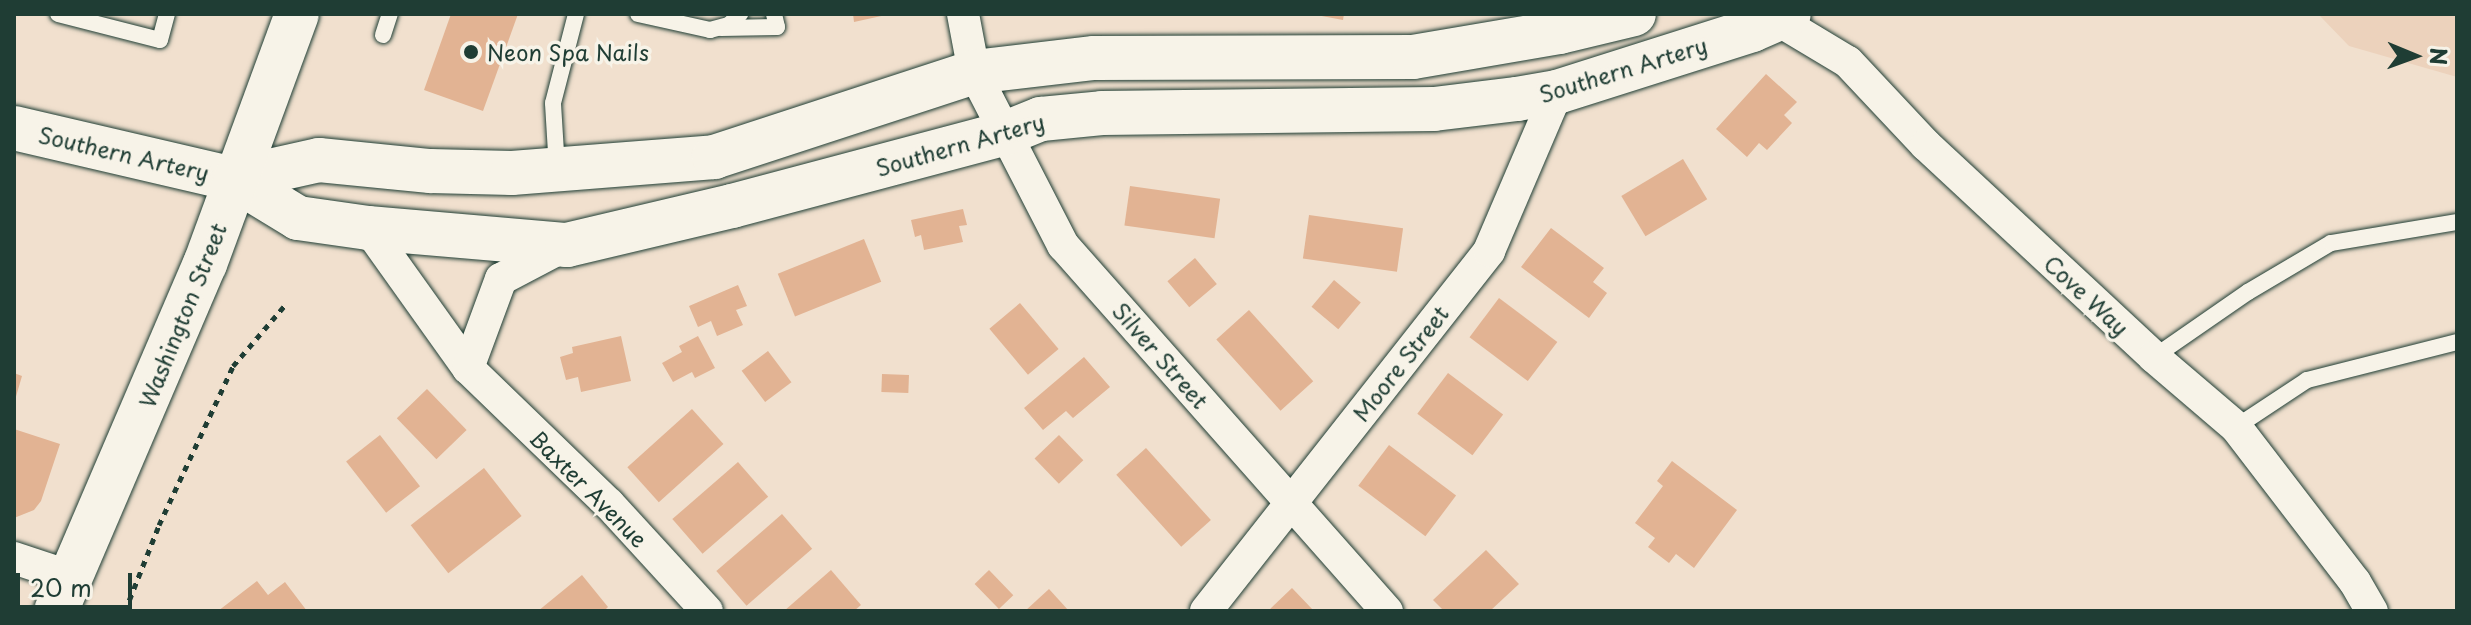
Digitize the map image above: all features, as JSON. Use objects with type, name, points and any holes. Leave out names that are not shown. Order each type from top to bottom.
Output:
[{"type":"main road","name":"Washington Street","points":[[62,593],[148,402],[205,264],[297,14]]},
{"type":"main road","name":"Southern Artery","points":[[234,179],[319,160],[467,174],[557,171],[714,157],[974,72],[1094,58],[1413,57],[1559,32],[1634,14]]},
{"type":"main road","name":"Southern Artery","points":[[14,128],[234,179],[298,218],[368,228],[567,245],[732,206],[1006,133],[1041,119],[1102,113],[1434,109],[1557,92],[1778,16]]},
{"type":"street","name":"Silver Street","points":[[963,14],[974,72],[1063,245],[1387,611]]},
{"type":"street","name":"Cove Way","points":[[1778,16],[1848,62],[1926,145],[2154,357],[2236,427],[2355,582],[2372,611]]},
{"type":"street","name":"Moore Street","points":[[1206,611],[1489,251],[1557,92]]},
{"type":"street","name":"Baxter Avenue","points":[[368,228],[468,368],[609,504],[707,611]]},
{"type":"street","points":[[468,368],[501,279],[567,245]]},
{"type":"street","points":[[14,558],[62,593]]},
{"type":"lane","points":[[58,14],[108,20],[160,40],[167,14]]},
{"type":"lane","points":[[383,35],[390,14]]},
{"type":"lane","points":[[557,171],[553,103],[576,14]]},
{"type":"lane","points":[[638,14],[710,30],[729,25],[740,14]]},
{"type":"lane","points":[[719,28],[777,27],[774,14]]},
{"type":"lane","points":[[2154,357],[2248,292],[2331,243],[2457,222]]},
{"type":"lane","points":[[2236,427],[2307,380],[2457,342]]},
{"type":"path","points":[[125,611],[159,525],[233,366],[286,304]]},
{"type":"shaded area","points":[[2318,14],[2457,14],[2457,77],[2349,46]]},
{"type":"building","name":"Neon Spa Nails","points":[[451,14],[518,14],[483,111],[424,90]]},
{"type":"building","points":[[853,14],[885,14],[886,15],[854,22]]},
{"type":"building","points":[[1311,14],[1344,14],[1343,20]]},
{"type":"building","points":[[1766,74],[1797,102],[1784,115],[1792,123],[1767,150],[1759,143],[1747,157],[1716,129]]},
{"type":"building","points":[[1683,159],[1707,199],[1645,236],[1621,196]]},
{"type":"building","points":[[1130,186],[1220,199],[1215,238],[1124,226]]},
{"type":"building","points":[[963,209],[967,225],[959,226],[963,242],[924,250],[921,235],[915,237],[911,220]]},
{"type":"building","points":[[1309,215],[1403,228],[1397,272],[1303,259]]},
{"type":"building","points":[[1551,228],[1604,268],[1593,282],[1607,293],[1589,318],[1521,267]]},
{"type":"building","points":[[864,239],[881,282],[795,316],[778,274]]},
{"type":"building","points":[[1195,258],[1217,284],[1189,307],[1167,281]]},
{"type":"building","points":[[1334,280],[1361,302],[1338,329],[1312,307]]},
{"type":"building","points":[[738,285],[747,306],[736,310],[743,325],[717,336],[711,321],[698,327],[689,306]]},
{"type":"building","points":[[1499,298],[1557,342],[1528,381],[1470,337]]},
{"type":"building","points":[[1020,303],[1059,349],[1028,375],[989,329]]},
{"type":"building","points":[[1249,310],[1313,381],[1281,411],[1216,339]]},
{"type":"building","points":[[621,336],[631,381],[581,392],[578,377],[566,380],[560,357],[573,353],[572,347]]},
{"type":"building","points":[[698,336],[715,368],[695,378],[692,372],[673,382],[662,363],[682,352],[679,346]]},
{"type":"building","points":[[768,351],[791,382],[765,402],[742,371]]},
{"type":"building","points":[[1084,357],[1110,387],[1073,418],[1066,411],[1043,430],[1024,408]]},
{"type":"building","points":[[14,373],[22,376],[15,400],[14,400]]},
{"type":"building","points":[[1448,373],[1503,415],[1472,455],[1417,414]]},
{"type":"building","points":[[882,374],[909,375],[908,393],[881,392]]},
{"type":"building","points":[[427,389],[467,430],[436,459],[397,418]]},
{"type":"building","points":[[692,409],[723,444],[659,502],[627,467]]},
{"type":"building","points":[[14,429],[60,444],[41,501],[34,510],[14,518]]},
{"type":"building","points":[[380,435],[420,486],[386,513],[346,461]]},
{"type":"building","points":[[1059,435],[1083,460],[1059,484],[1035,459]]},
{"type":"building","points":[[1389,445],[1456,496],[1425,536],[1358,486]]},
{"type":"building","points":[[1146,448],[1211,520],[1181,547],[1116,475]]},
{"type":"building","points":[[1672,461],[1737,510],[1694,568],[1676,554],[1669,563],[1648,547],[1655,538],[1635,523],[1663,486],[1657,481]]},
{"type":"building","points":[[738,462],[768,497],[703,554],[672,519]]},
{"type":"building","points":[[484,468],[522,516],[448,573],[411,525]]},
{"type":"building","points":[[782,514],[812,549],[747,606],[716,571]]},
{"type":"building","points":[[1486,550],[1519,584],[1490,611],[1444,611],[1433,600]]},
{"type":"building","points":[[831,570],[861,605],[854,611],[784,611]]},
{"type":"building","points":[[989,570],[1013,595],[999,609],[975,584]]},
{"type":"building","points":[[582,575],[608,607],[604,611],[538,611]]},
{"type":"building","points":[[257,581],[268,595],[285,582],[307,611],[218,611]]},
{"type":"building","points":[[1292,588],[1314,611],[1268,611]]},
{"type":"building","points":[[1049,589],[1069,611],[1025,611]]},
{"type":"place","name":"Neon Spa Nails","points":[[471,52]]}]
